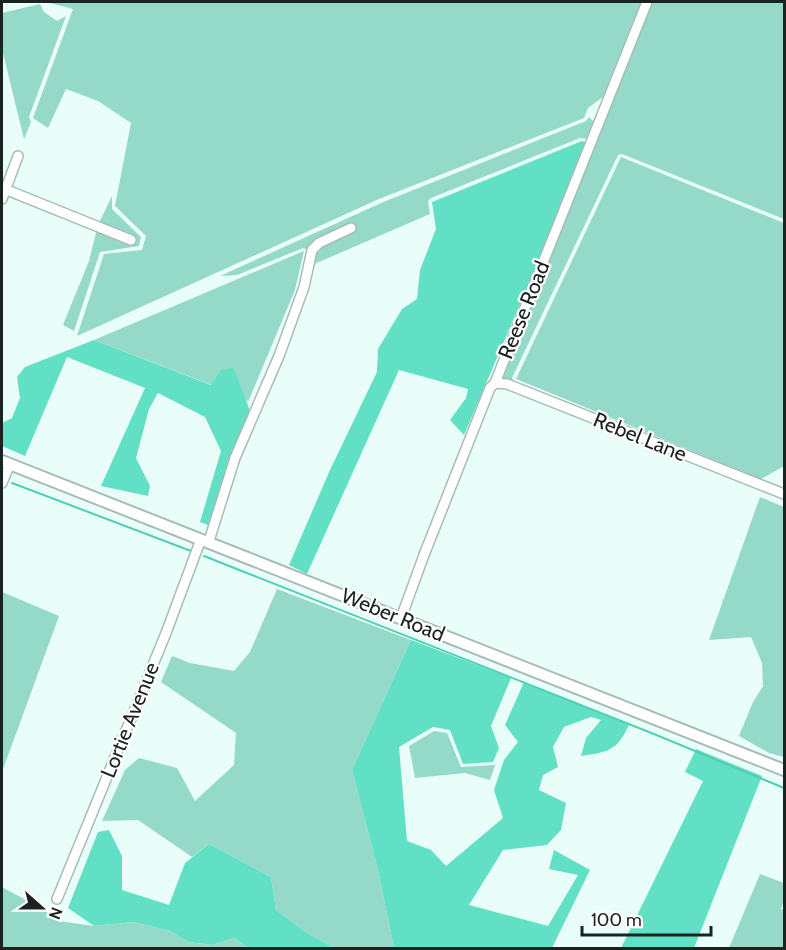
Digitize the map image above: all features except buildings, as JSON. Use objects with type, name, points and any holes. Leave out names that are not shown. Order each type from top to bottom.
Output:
[{"type":"street","name":"Reese Road","points":[[401,618],[490,388],[495,383],[647,2]]},
{"type":"street","points":[[18,156],[3,192],[131,240]]},
{"type":"street","name":"Lortie Avenue","points":[[57,899],[195,559],[205,540],[235,458],[279,356],[304,287],[312,250],[319,243],[351,228]]},
{"type":"street","name":"Rebel Lane","points":[[495,383],[507,384],[784,494]]},
{"type":"street","points":[[2,483],[6,462]]},
{"type":"street","name":"Weber Road","points":[[6,462],[784,770]]},
{"type":"green space","points":[[46,2],[641,2],[603,97],[588,108],[584,118],[379,199],[77,336],[104,254],[142,250],[146,236],[115,206],[131,123],[98,101],[66,89],[48,128],[33,118],[73,9]]},
{"type":"green space","points":[[645,2],[784,2],[784,219],[622,154],[618,155],[512,378],[515,382],[506,387],[489,387],[589,139],[580,138],[431,198],[428,201],[430,214],[305,268],[308,250],[303,248],[237,275],[220,276],[381,203],[586,121],[589,117],[595,123]]},
{"type":"green space","points":[[40,4],[44,12],[57,21],[66,16],[29,117],[31,122],[24,139],[2,49],[2,13]]},
{"type":"green space","points":[[582,141],[589,143],[464,435],[450,420],[466,398],[468,389],[399,370],[307,574],[289,565],[330,470],[377,372],[378,349],[402,309],[417,299],[420,270],[436,229],[432,202]]},
{"type":"green space","points":[[621,157],[784,223],[784,466],[761,479],[516,379]]},
{"type":"green space","points":[[112,196],[112,209],[141,237],[139,246],[100,252],[74,331],[63,325],[89,261],[98,225]]},
{"type":"green space","points":[[304,251],[295,290],[248,402],[234,368],[212,385],[94,340]]},
{"type":"green space","points":[[94,340],[211,385],[221,370],[234,368],[250,411],[235,446],[208,525],[200,522],[221,451],[205,417],[158,393],[149,409],[136,458],[150,486],[148,496],[101,486],[145,388],[67,357],[25,456],[2,446],[2,423],[12,418],[20,398],[17,377],[25,367]]},
{"type":"green space","points":[[760,497],[784,507],[784,757],[769,753],[739,736],[753,702],[763,686],[762,663],[751,637],[709,640]]},
{"type":"green space","points":[[277,589],[411,640],[352,770],[378,870],[394,948],[334,948],[307,933],[276,910],[271,877],[209,844],[192,857],[138,820],[102,821],[125,770],[139,758],[177,768],[195,801],[234,765],[236,733],[161,682],[172,656],[190,663],[234,671],[250,652]]},
{"type":"green space","points":[[2,592],[59,616],[2,772]]},
{"type":"green space","points":[[411,640],[511,678],[491,726],[499,748],[493,762],[463,764],[450,730],[433,727],[399,747],[407,841],[431,850],[446,866],[503,818],[494,790],[504,760],[518,742],[505,725],[524,682],[629,725],[625,734],[611,749],[581,756],[586,738],[601,720],[591,717],[564,727],[553,747],[558,767],[543,775],[539,790],[566,803],[561,830],[547,845],[503,850],[469,905],[548,926],[578,875],[549,869],[554,850],[590,870],[552,948],[394,948],[378,870],[352,770]]},
{"type":"green space","points":[[434,731],[447,733],[461,767],[495,765],[490,780],[465,773],[415,778],[409,746]]},
{"type":"green space","points":[[696,749],[762,776],[694,948],[621,948],[703,781],[685,772]]},
{"type":"green space","points":[[109,830],[122,856],[122,890],[169,905],[185,863],[209,844],[271,877],[276,910],[307,933],[334,948],[249,948],[234,938],[212,945],[189,942],[170,931],[133,922],[94,926],[68,908],[98,832]]},
{"type":"green space","points":[[760,874],[784,883],[784,900],[781,909],[784,910],[784,948],[729,948]]},
{"type":"green space","points":[[2,887],[44,910],[58,921],[94,926],[133,922],[170,931],[189,942],[212,945],[234,938],[249,948],[2,948]]},
{"type":"waterway","points":[[12,483],[191,551]]},
{"type":"waterway","points":[[204,556],[654,734],[784,788]]}]
